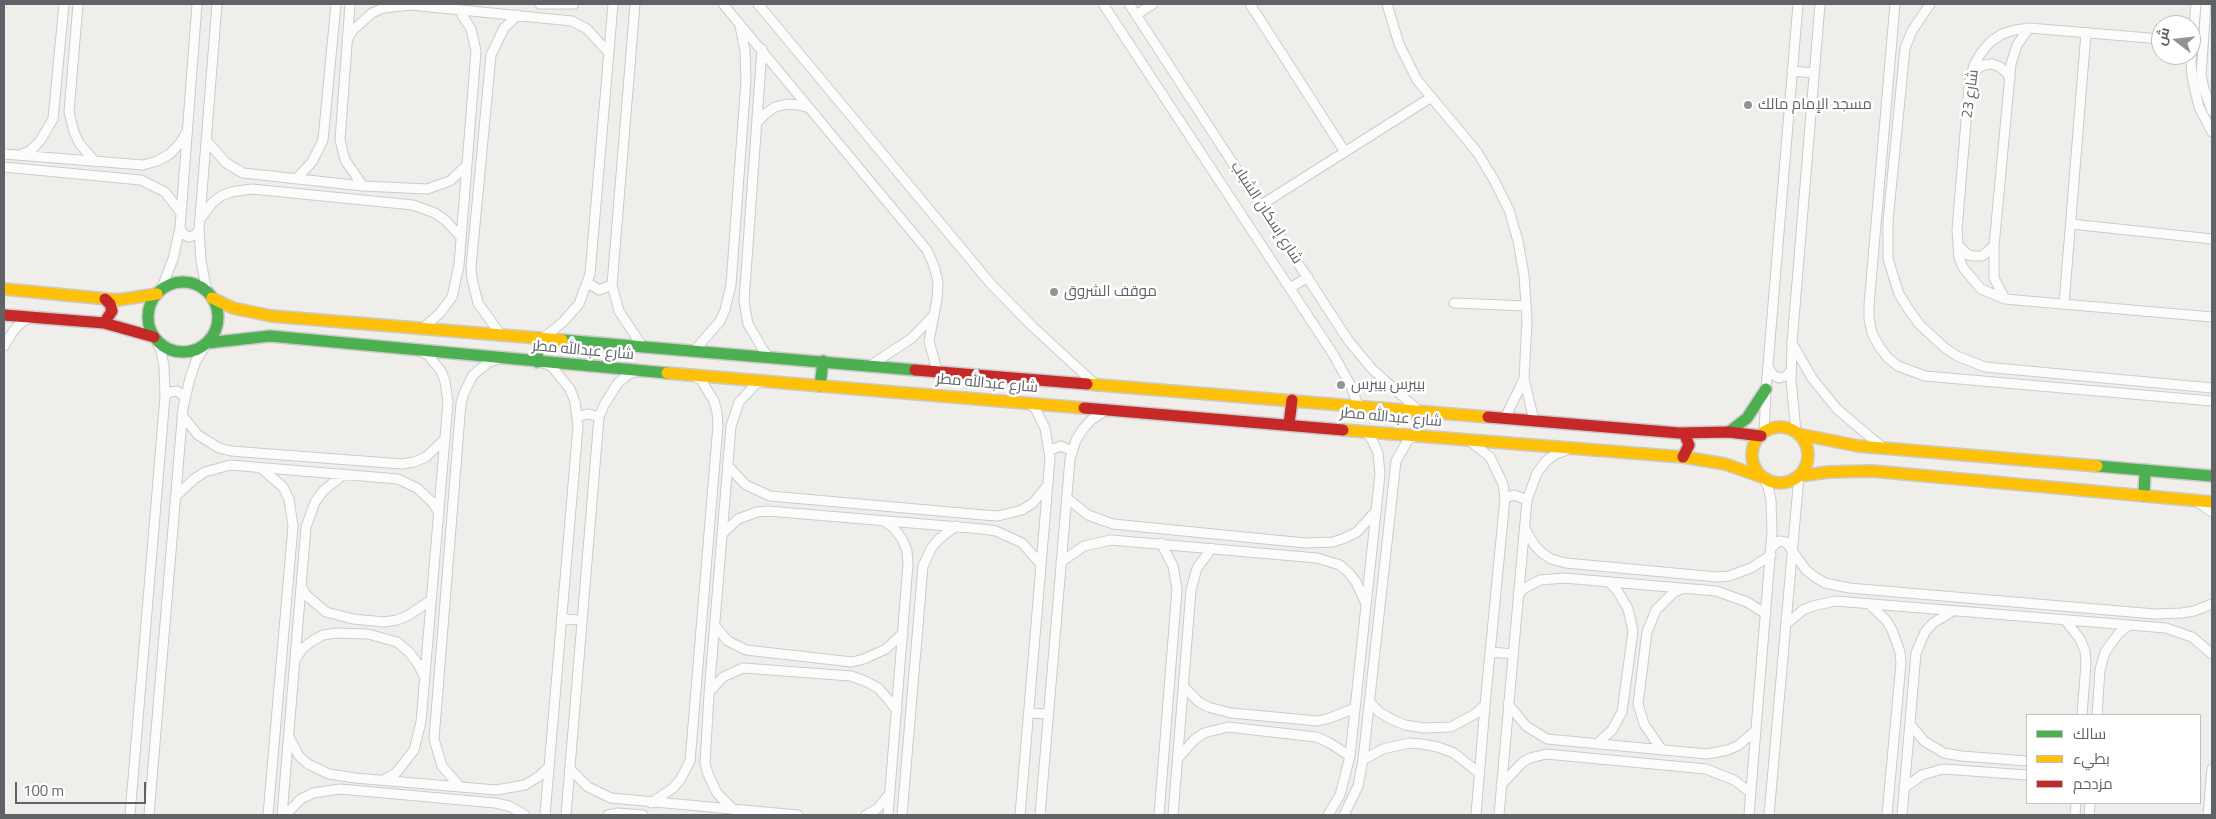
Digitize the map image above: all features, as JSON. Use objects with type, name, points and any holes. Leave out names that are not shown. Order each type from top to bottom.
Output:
[{"type":"street","points":[[19,155],[30,150],[40,142],[48,131],[55,111],[64,4]]},
{"type":"street","points":[[78,4],[70,112],[74,132],[79,143],[95,162]]},
{"type":"street","points":[[130,815],[166,396],[164,366],[161,352],[148,320],[148,310],[159,292],[173,259],[180,228],[198,4]]},
{"type":"street","points":[[149,815],[182,415],[185,397],[196,361],[217,326],[218,316],[201,261],[199,225],[217,4]]},
{"type":"street","points":[[296,179],[305,171],[318,152],[325,128],[336,4]]},
{"type":"street","points":[[350,4],[340,130],[345,160],[364,186]]},
{"type":"street","points":[[347,40],[357,25],[372,13],[383,8],[402,4],[554,18],[580,24],[609,53]]},
{"type":"street","points":[[540,4],[574,4]]},
{"type":"street","points":[[545,815],[578,416],[570,389],[552,367],[539,362],[541,338],[572,314],[579,304],[588,283],[613,4]]},
{"type":"street","points":[[635,4],[612,285],[619,311],[642,346]]},
{"type":"street","points":[[723,4],[927,250],[938,282],[937,299],[929,341],[937,371]]},
{"type":"street","points":[[758,4],[991,284],[1032,326],[1094,384]]},
{"type":"street","name":"شارع إسكان الشباب","points":[[1103,4],[1290,288],[1342,370],[1358,406]]},
{"type":"street","name":"شارع إسكان الشباب","points":[[1129,4],[1360,355],[1418,410]]},
{"type":"street","points":[[1136,14],[1153,4]]},
{"type":"street","points":[[1250,4],[1345,152]]},
{"type":"street","points":[[1387,4],[1393,27],[1407,63],[1430,98],[1477,152],[1502,194],[1514,225],[1520,250],[1526,306],[1524,379],[1534,420]]},
{"type":"street","points":[[1750,815],[1771,552],[1771,500],[1763,477],[1755,466],[1753,453],[1763,434],[1798,4]]},
{"type":"street","points":[[1768,815],[1799,476],[1806,465],[1808,452],[1806,445],[1797,433],[1791,370],[1820,4]]},
{"type":"street","points":[[1895,4],[1869,319],[1872,333],[1878,346],[1898,366],[1925,376],[2212,401]]},
{"type":"street","points":[[1930,4],[1912,31],[1905,48],[1887,241],[1888,259],[1892,276],[1909,310],[1920,325],[1945,348],[1972,363],[2003,370],[2212,388]]},
{"type":"street","points":[[2201,21],[2206,4]]},
{"type":"street","points":[[554,18],[557,13],[555,5]]},
{"type":"street","points":[[423,328],[440,313],[452,297],[459,265],[476,62],[475,40],[471,29],[459,10]]},
{"type":"street","points":[[501,334],[478,303],[471,267],[491,55],[498,36],[518,15]]},
{"type":"street","points":[[694,350],[720,321],[729,298],[745,97],[746,66],[739,23]]},
{"type":"street","points":[[2029,28],[2022,36],[2013,53],[1994,246],[1994,278],[2004,299],[2212,317]]},
{"type":"street","name":"شارع 23","points":[[2004,299],[1987,292],[1972,280],[1959,258],[1958,245],[1969,85],[1974,65],[1990,42],[2002,34],[2015,30],[2029,28],[2151,38]]},
{"type":"street","points":[[2064,304],[2086,33]]},
{"type":"street","points":[[762,50],[744,301],[748,324],[766,356]]},
{"type":"street","points":[[476,62],[482,60],[490,64]]},
{"type":"street","points":[[1969,85],[1977,69],[1984,65],[1992,64],[2000,67],[2010,80]]},
{"type":"street","points":[[2191,65],[2194,92],[2199,107],[2212,132]]},
{"type":"street","points":[[2199,65],[2204,89],[2212,112]]},
{"type":"street","points":[[1792,71],[1814,73]]},
{"type":"street","points":[[745,97],[754,94],[759,98]]},
{"type":"street","points":[[1261,205],[1430,98]]},
{"type":"street","points":[[757,124],[765,114],[781,106],[800,104],[811,109]]},
{"type":"street","points":[[55,111],[62,117],[70,112]]},
{"type":"street","points":[[325,128],[327,133],[333,136],[340,130]]},
{"type":"street","points":[[4,154],[143,165],[158,161],[170,154],[188,131]]},
{"type":"street","points":[[206,140],[226,163],[234,169],[253,175],[364,186],[416,190],[439,186],[450,181],[467,165]]},
{"type":"street","points":[[1882,152],[1894,152]]},
{"type":"street","points":[[141,180],[145,171],[143,165]]},
{"type":"street","points":[[4,167],[141,180],[165,192],[181,213]]},
{"type":"street","points":[[252,189],[248,187],[246,180],[253,175]]},
{"type":"street","points":[[180,228],[183,234],[195,235],[212,203],[221,196],[231,192],[252,189],[413,205],[425,208],[440,216],[461,237]]},
{"type":"street","points":[[413,205],[420,198],[416,190]]},
{"type":"street","points":[[2071,224],[2212,239]]},
{"type":"street","points":[[1958,245],[1968,255],[1975,256],[1982,256],[1994,246]]},
{"type":"street","points":[[459,265],[460,269],[464,272],[468,271],[471,267]]},
{"type":"street","points":[[1290,288],[1308,277]]},
{"type":"street","points":[[4,289],[105,299],[131,299],[159,292],[170,285],[180,282],[194,285],[210,295]]},
{"type":"street","points":[[588,283],[599,290],[612,285]]},
{"type":"street","name":"شارع عبدالله مطر","points":[[210,295],[233,308],[271,316],[1684,433],[1729,432],[1763,434]]},
{"type":"street","points":[[729,298],[731,302],[736,304],[744,301]]},
{"type":"street","points":[[104,323],[112,311],[110,304],[105,299]]},
{"type":"street","points":[[1454,304],[1526,306]]},
{"type":"street","points":[[4,314],[104,323],[154,338],[164,347],[180,352],[197,350],[207,343]]},
{"type":"street","points":[[871,365],[912,338],[933,315]]},
{"type":"street","points":[[270,336],[264,328],[264,323],[271,316]]},
{"type":"street","points":[[4,346],[14,330],[23,321],[32,317]]},
{"type":"street","name":"شارع عبدالله مطر","points":[[207,343],[270,336],[539,362],[820,386],[1570,449],[1683,456],[1725,464],[1763,477]]},
{"type":"street","points":[[1792,343],[1812,378],[1873,457]]},
{"type":"street","points":[[384,780],[396,773],[414,750],[419,737],[425,678],[448,402],[446,386],[441,372],[428,355],[420,351]]},
{"type":"street","points":[[460,787],[442,766],[434,739],[461,403],[474,375],[489,362],[502,358]]},
{"type":"street","points":[[820,386],[823,361]]},
{"type":"street","points":[[1768,367],[1773,375],[1779,378],[1787,376],[1791,370]]},
{"type":"street","points":[[566,815],[600,417],[604,405],[618,383],[628,374],[640,370]]},
{"type":"street","points":[[652,803],[680,780],[690,761],[718,425],[717,412],[709,390],[701,380],[692,375]]},
{"type":"street","points":[[1505,418],[1524,379]]},
{"type":"street","points":[[734,810],[717,793],[705,763],[709,694],[731,426],[736,408],[746,392],[756,384],[766,381]]},
{"type":"street","points":[[1729,432],[1747,418],[1766,389]]},
{"type":"street","points":[[166,396],[174,391],[180,392],[185,397]]},
{"type":"street","points":[[448,402],[456,400],[461,403]]},
{"type":"street","points":[[1289,424],[1292,400]]},
{"type":"street","points":[[1020,815],[1050,450],[1047,434],[1040,418],[1034,408],[1027,403]]},
{"type":"street","points":[[1040,815],[1072,451],[1079,435],[1091,420],[1100,412],[1111,410]]},
{"type":"street","points":[[578,416],[589,414],[600,417]]},
{"type":"street","points":[[182,415],[189,426],[203,439],[219,448],[231,451],[388,464],[414,462],[426,458],[444,440]]},
{"type":"street","points":[[718,425],[731,426]]},
{"type":"street","points":[[1763,434],[1780,428],[1843,444],[1873,457],[2144,496],[2212,502]]},
{"type":"street","points":[[1328,815],[1340,795],[1350,756],[1380,474],[1378,453],[1369,435],[1362,431]]},
{"type":"street","points":[[1683,456],[1689,445],[1684,433]]},
{"type":"street","points":[[1344,815],[1353,798],[1363,760],[1394,474],[1401,450],[1408,440],[1416,435]]},
{"type":"street","points":[[1468,440],[1490,457],[1500,477],[1506,498],[1476,815]]},
{"type":"street","points":[[1050,450],[1061,446],[1072,451]]},
{"type":"street","points":[[1499,815],[1527,500],[1537,473],[1546,461],[1556,454],[1570,449]]},
{"type":"street","points":[[230,465],[228,459],[231,451]]},
{"type":"street","points":[[1763,477],[1775,483],[1781,483],[1799,476],[1828,472],[1873,457],[2145,470],[2212,476]]},
{"type":"street","points":[[387,477],[390,471],[388,464]]},
{"type":"street","points":[[175,497],[194,478],[205,472],[230,465],[387,477],[408,483],[417,488],[432,502],[438,511]]},
{"type":"street","points":[[728,466],[746,485],[770,496],[998,516],[1011,514],[1033,503],[1048,483]]},
{"type":"street","points":[[261,468],[274,477],[286,493],[293,512],[268,815]]},
{"type":"street","points":[[2144,496],[2145,470]]},
{"type":"street","points":[[1380,474],[1387,471],[1394,474]]},
{"type":"street","points":[[283,815],[306,527],[309,514],[322,491],[344,474]]},
{"type":"street","points":[[1506,498],[1514,495],[1527,500]]},
{"type":"street","points":[[768,511],[766,505],[770,496]]},
{"type":"street","points":[[1067,498],[1088,514],[1100,520],[1127,527],[1305,543],[1332,542],[1346,538],[1357,532],[1376,511]]},
{"type":"street","points":[[2195,500],[2212,512]]},
{"type":"street","points":[[722,534],[738,520],[758,512],[768,511],[956,526],[996,531],[1022,543],[1041,564]]},
{"type":"street","points":[[996,531],[1001,524],[998,516]]},
{"type":"street","points":[[884,520],[902,538],[908,564],[888,815]]},
{"type":"street","points":[[293,526],[301,524],[306,527]]},
{"type":"street","points":[[902,815],[923,566],[932,547],[956,526]]},
{"type":"street","points":[[1127,527],[1125,533],[1127,540]]},
{"type":"street","points":[[1524,527],[1535,546],[1560,562],[1717,577],[1729,576],[1751,568],[1771,552],[1775,542],[1783,541],[1789,544],[1806,570],[1825,583],[1836,586],[2169,614],[2194,611],[2212,604]]},
{"type":"street","points":[[1061,562],[1072,553],[1098,542],[1127,540],[1303,556],[1329,560],[1340,565],[1356,582],[1366,604]]},
{"type":"street","points":[[1159,815],[1177,589],[1173,566],[1161,543]]},
{"type":"street","points":[[1303,556],[1307,548],[1305,543]]},
{"type":"street","points":[[1173,815],[1191,590],[1197,568],[1212,548]]},
{"type":"street","points":[[908,564],[914,562],[923,566]]},
{"type":"street","points":[[1558,578],[1555,569],[1560,562]]},
{"type":"street","points":[[151,565],[169,565]]},
{"type":"street","points":[[1716,591],[1720,583],[1717,577]]},
{"type":"street","points":[[1518,596],[1531,584],[1548,578],[1558,578],[1716,591],[1742,600],[1766,614]]},
{"type":"street","points":[[1597,744],[1615,726],[1624,702],[1633,631],[1628,609],[1617,590],[1609,582]]},
{"type":"street","points":[[301,586],[316,605],[337,617],[384,622],[409,615],[431,600]]},
{"type":"street","points":[[1177,589],[1183,586],[1191,590]]},
{"type":"street","points":[[1835,601],[1836,586]]},
{"type":"street","points":[[1662,750],[1644,724],[1638,704],[1647,632],[1656,610],[1672,594],[1683,588]]},
{"type":"street","points":[[1786,624],[1803,610],[1818,604],[1835,601],[1868,603],[2166,628],[2179,632],[2203,645],[2212,654]]},
{"type":"street","points":[[2000,601],[2000,615]]},
{"type":"street","points":[[1868,603],[1886,620],[1892,630],[1897,640],[1901,663],[1887,815]]},
{"type":"street","points":[[1902,815],[1914,664],[1918,647],[1925,632],[1933,623],[1953,611]]},
{"type":"street","points":[[336,633],[334,623],[337,617]]},
{"type":"street","points":[[562,619],[582,620]]},
{"type":"street","points":[[701,620],[715,624],[728,641],[736,646],[755,653],[852,662],[864,660],[886,649],[903,632]]},
{"type":"street","points":[[2065,620],[2080,639],[2086,662],[2082,714]]},
{"type":"street","points":[[383,637],[386,628],[384,622]]},
{"type":"street","points":[[2097,714],[2101,663],[2111,642],[2128,626]]},
{"type":"street","points":[[1633,631],[1640,628],[1647,632]]},
{"type":"street","points":[[295,660],[302,649],[324,635],[336,633],[383,637],[397,642],[410,652],[425,678]]},
{"type":"street","points":[[1491,652],[1513,654]]},
{"type":"street","points":[[754,668],[751,660],[755,653]]},
{"type":"street","points":[[2086,662],[2092,659],[2101,663]]},
{"type":"street","points":[[1901,663],[1910,661],[1914,664]]},
{"type":"street","points":[[850,676],[854,671],[852,662]]},
{"type":"street","points":[[709,694],[723,677],[738,670],[754,668],[850,676],[878,688],[897,711]]},
{"type":"street","points":[[1358,676],[1372,677]]},
{"type":"street","points":[[1184,687],[1199,702],[1208,707],[1230,713],[1305,721],[1330,718],[1355,708]]},
{"type":"street","points":[[1370,702],[1379,712],[1391,720],[1405,725],[1424,728],[1451,726],[1469,718],[1485,705]]},
{"type":"street","points":[[1624,702],[1631,707],[1638,704]]},
{"type":"street","points":[[1508,704],[1526,726],[1546,739],[1707,754],[1728,750],[1748,738],[1756,730]]},
{"type":"street","points":[[1029,713],[1048,714]]},
{"type":"street","points":[[1228,727],[1226,721],[1230,713]]},
{"type":"street","points":[[1304,734],[1308,728],[1305,721]]},
{"type":"street","points":[[1904,788],[1917,778],[1932,771],[1961,770],[2026,775],[2026,761],[1944,753],[1924,741],[1910,724]]},
{"type":"street","points":[[1178,759],[1185,749],[1204,733],[1228,727],[1304,734],[1328,742],[1350,756]]},
{"type":"street","points":[[1422,744],[1424,728]]},
{"type":"street","points":[[895,734],[908,735]]},
{"type":"street","points":[[289,735],[299,756],[313,768],[329,774],[355,778],[496,790],[525,785],[549,767]]},
{"type":"street","points":[[419,737],[426,742],[434,739]]},
{"type":"street","points":[[1546,739],[1542,747],[1546,754]]},
{"type":"street","points":[[1363,760],[1383,748],[1409,743],[1422,744],[1454,753],[1480,773]]},
{"type":"street","points":[[1501,785],[1523,762],[1546,754],[1706,769],[1734,780],[1751,793]]},
{"type":"street","points":[[1706,769],[1710,760],[1707,754]]},
{"type":"street","points":[[1961,756],[1957,763],[1961,770]]},
{"type":"street","points":[[690,761],[699,766],[705,763]]},
{"type":"street","points":[[570,769],[588,787],[599,794],[620,800],[798,815]]},
{"type":"street","points":[[2208,815],[2212,769]]},
{"type":"street","points":[[354,790],[352,784],[355,778]]},
{"type":"street","points":[[283,815],[301,799],[313,793],[326,790],[354,790],[495,803],[510,806],[525,815]]},
{"type":"street","points":[[495,803],[498,795],[496,790]]},
{"type":"street","points":[[866,815],[877,809],[890,793]]},
{"type":"street","points":[[1340,795],[1353,798]]},
{"type":"street","points":[[618,814],[615,807],[620,800]]},
{"type":"street","points":[[608,815],[643,815]]},
{"type":"traffic: fast","points":[[183,282],[196,285],[208,292],[215,304],[218,317],[215,330],[208,342],[196,349],[183,352],[170,349],[158,342],[151,330],[148,317],[151,304],[158,292],[170,285],[183,282]]},
{"type":"traffic: fast","points":[[207,343],[270,336],[667,373]]},
{"type":"traffic: fast","points":[[537,362],[539,338]]},
{"type":"traffic: fast","points":[[562,340],[915,370]]},
{"type":"traffic: fast","points":[[820,386],[823,361]]},
{"type":"traffic: fast","points":[[1729,432],[1747,418],[1766,389]]},
{"type":"traffic: fast","points":[[2097,466],[2212,476]]},
{"type":"traffic: fast","points":[[2144,496],[2145,470]]},
{"type":"traffic: slow","points":[[4,289],[118,300],[157,294]]},
{"type":"traffic: slow","points":[[212,298],[233,308],[271,316],[562,340]]},
{"type":"traffic: slow","points":[[667,373],[1084,408]]},
{"type":"traffic: slow","points":[[1087,384],[1488,417]]},
{"type":"traffic: slow","points":[[1780,427],[1791,429],[1800,435],[1806,444],[1808,455],[1806,466],[1800,475],[1791,481],[1780,483],[1769,481],[1760,475],[1754,466],[1752,455],[1754,444],[1760,435],[1769,429],[1780,427]]},
{"type":"traffic: slow","points":[[1343,430],[1683,457],[1725,464],[1762,477]]},
{"type":"traffic: slow","points":[[1798,434],[1858,446],[2097,466]]},
{"type":"traffic: slow","points":[[1799,476],[1829,472],[1872,471],[2212,502]]},
{"type":"traffic: jam","points":[[104,323],[112,311],[110,304],[105,299]]},
{"type":"traffic: jam","points":[[4,315],[104,323],[154,337]]},
{"type":"traffic: jam","points":[[915,370],[1087,384]]},
{"type":"traffic: jam","points":[[1289,424],[1292,400]]},
{"type":"traffic: jam","points":[[1084,408],[1343,430]]},
{"type":"traffic: jam","points":[[1488,417],[1679,433],[1729,432],[1761,436]]},
{"type":"traffic: jam","points":[[1683,457],[1689,445],[1684,433]]},
{"type":"place","name":"مسجد الإمام مالك","points":[[1748,105]]},
{"type":"place","name":"موقف الشروق","points":[[1054,292]]},
{"type":"place","name":"بيبرس بيبرس","points":[[1341,385]]}]
